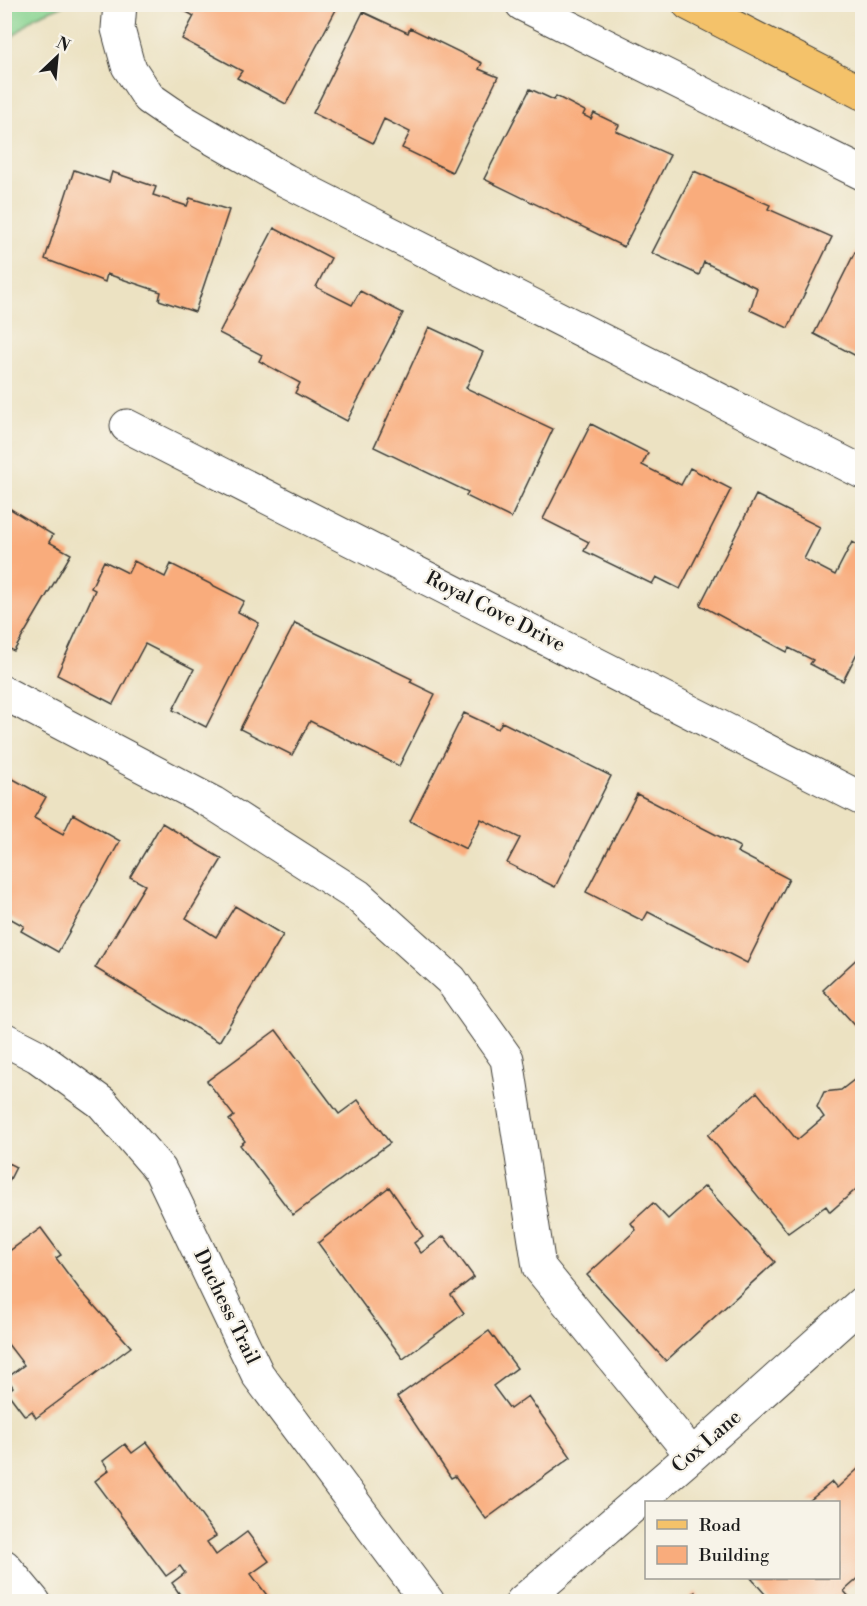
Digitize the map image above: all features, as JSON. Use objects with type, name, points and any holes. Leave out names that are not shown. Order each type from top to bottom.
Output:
[{"type":"main road","points":[[689,4],[862,93]]},
{"type":"street","points":[[120,4],[118,29],[128,66],[149,98],[181,120],[285,180],[862,472]]},
{"type":"street","points":[[522,4],[862,173]]},
{"type":"street","name":"Royal Cove Drive","points":[[127,426],[862,799]]},
{"type":"street","points":[[4,693],[213,803],[358,896],[451,980],[507,1059],[539,1268],[692,1455]]},
{"type":"street","name":"Duchess Trail","points":[[4,1039],[37,1056],[102,1103],[160,1170],[258,1375],[428,1602]]},
{"type":"street","name":"Cox Lane","points":[[522,1602],[692,1455],[862,1303]]},
{"type":"street","points":[[4,1566],[34,1602]]},
{"type":"green space","points":[[5,4],[64,5],[35,17],[5,43]]},
{"type":"building","points":[[172,4],[339,4],[286,104],[237,78],[242,71],[182,39],[194,16]]},
{"type":"building","points":[[363,12],[408,33],[410,28],[482,63],[479,69],[498,77],[452,172],[402,148],[410,132],[384,119],[373,143],[313,113]]},
{"type":"building","points":[[530,89],[554,100],[556,96],[585,111],[583,115],[591,119],[594,113],[619,125],[616,131],[670,155],[624,247],[484,179]]},
{"type":"building","points":[[74,170],[109,182],[112,172],[156,187],[153,195],[187,206],[190,198],[229,210],[195,312],[159,300],[161,292],[107,274],[105,282],[45,259]]},
{"type":"building","points":[[694,171],[770,205],[768,209],[832,237],[788,328],[750,310],[757,288],[704,262],[699,275],[652,253]]},
{"type":"building","points":[[274,228],[331,258],[316,287],[352,305],[360,291],[403,313],[347,421],[295,393],[300,383],[259,361],[262,355],[219,333]]},
{"type":"building","points":[[855,252],[862,255],[862,359],[814,334]]},
{"type":"building","points":[[429,327],[483,352],[466,388],[553,429],[511,518],[466,496],[468,492],[374,447]]},
{"type":"building","points":[[591,424],[648,453],[642,465],[681,485],[690,468],[731,489],[680,589],[656,577],[652,584],[584,551],[589,542],[543,519]]},
{"type":"building","points":[[756,495],[820,527],[804,559],[835,575],[852,542],[862,547],[862,643],[843,681],[810,664],[813,660],[789,648],[787,652],[700,605]]},
{"type":"building","points":[[4,505],[53,535],[49,542],[71,554],[14,651],[4,646]]},
{"type":"building","points":[[104,561],[128,573],[134,561],[165,577],[171,564],[244,601],[238,612],[259,623],[206,727],[173,710],[194,669],[145,644],[113,704],[57,675],[95,590],[91,588]]},
{"type":"building","points":[[295,623],[412,679],[410,682],[435,694],[399,766],[310,721],[292,755],[240,729]]},
{"type":"building","points":[[464,713],[498,729],[502,722],[611,776],[555,887],[507,863],[520,838],[481,819],[466,849],[410,821]]},
{"type":"building","points":[[4,774],[46,797],[34,818],[63,834],[73,814],[120,841],[58,952],[21,931],[24,926],[4,915]]},
{"type":"building","points":[[637,794],[740,847],[737,852],[789,879],[747,963],[648,912],[643,921],[586,892]]},
{"type":"building","points":[[162,823],[222,859],[186,918],[216,937],[235,906],[283,935],[219,1042],[95,968],[145,885],[130,877]]},
{"type":"building","points":[[862,954],[862,1033],[823,990]]},
{"type":"building","points":[[276,1030],[339,1114],[358,1100],[390,1143],[293,1215],[240,1145],[245,1141],[229,1120],[234,1116],[207,1081]]},
{"type":"building","points":[[859,1076],[862,1080],[862,1184],[830,1212],[826,1206],[788,1233],[708,1135],[757,1092],[797,1140],[824,1117],[817,1107],[824,1092],[841,1090]]},
{"type":"building","points":[[4,1161],[16,1167],[4,1191]]},
{"type":"building","points":[[705,1186],[775,1262],[666,1361],[587,1275],[636,1230],[631,1223],[653,1203],[668,1219]]},
{"type":"building","points":[[389,1187],[423,1236],[414,1243],[421,1253],[444,1236],[474,1277],[451,1295],[464,1313],[403,1359],[318,1243]]},
{"type":"building","points":[[41,1228],[61,1255],[56,1258],[80,1290],[131,1347],[36,1418],[32,1411],[25,1416],[7,1392],[13,1387],[7,1378],[24,1365],[4,1339],[4,1255]]},
{"type":"building","points":[[489,1331],[517,1368],[493,1386],[510,1409],[528,1396],[571,1457],[486,1519],[455,1476],[451,1478],[397,1397]]},
{"type":"building","points":[[147,1442],[216,1536],[207,1542],[216,1555],[247,1532],[269,1561],[251,1574],[272,1602],[185,1602],[172,1583],[185,1573],[180,1566],[166,1576],[95,1481],[109,1470],[103,1461],[125,1444],[132,1453]]},
{"type":"building","points":[[859,1468],[862,1472],[862,1575],[844,1591],[850,1598],[846,1602],[772,1602],[752,1579],[840,1579],[840,1501],[809,1501],[832,1482],[837,1488]]},
{"type":"building","points":[[695,1592],[702,1602],[684,1602]]}]
